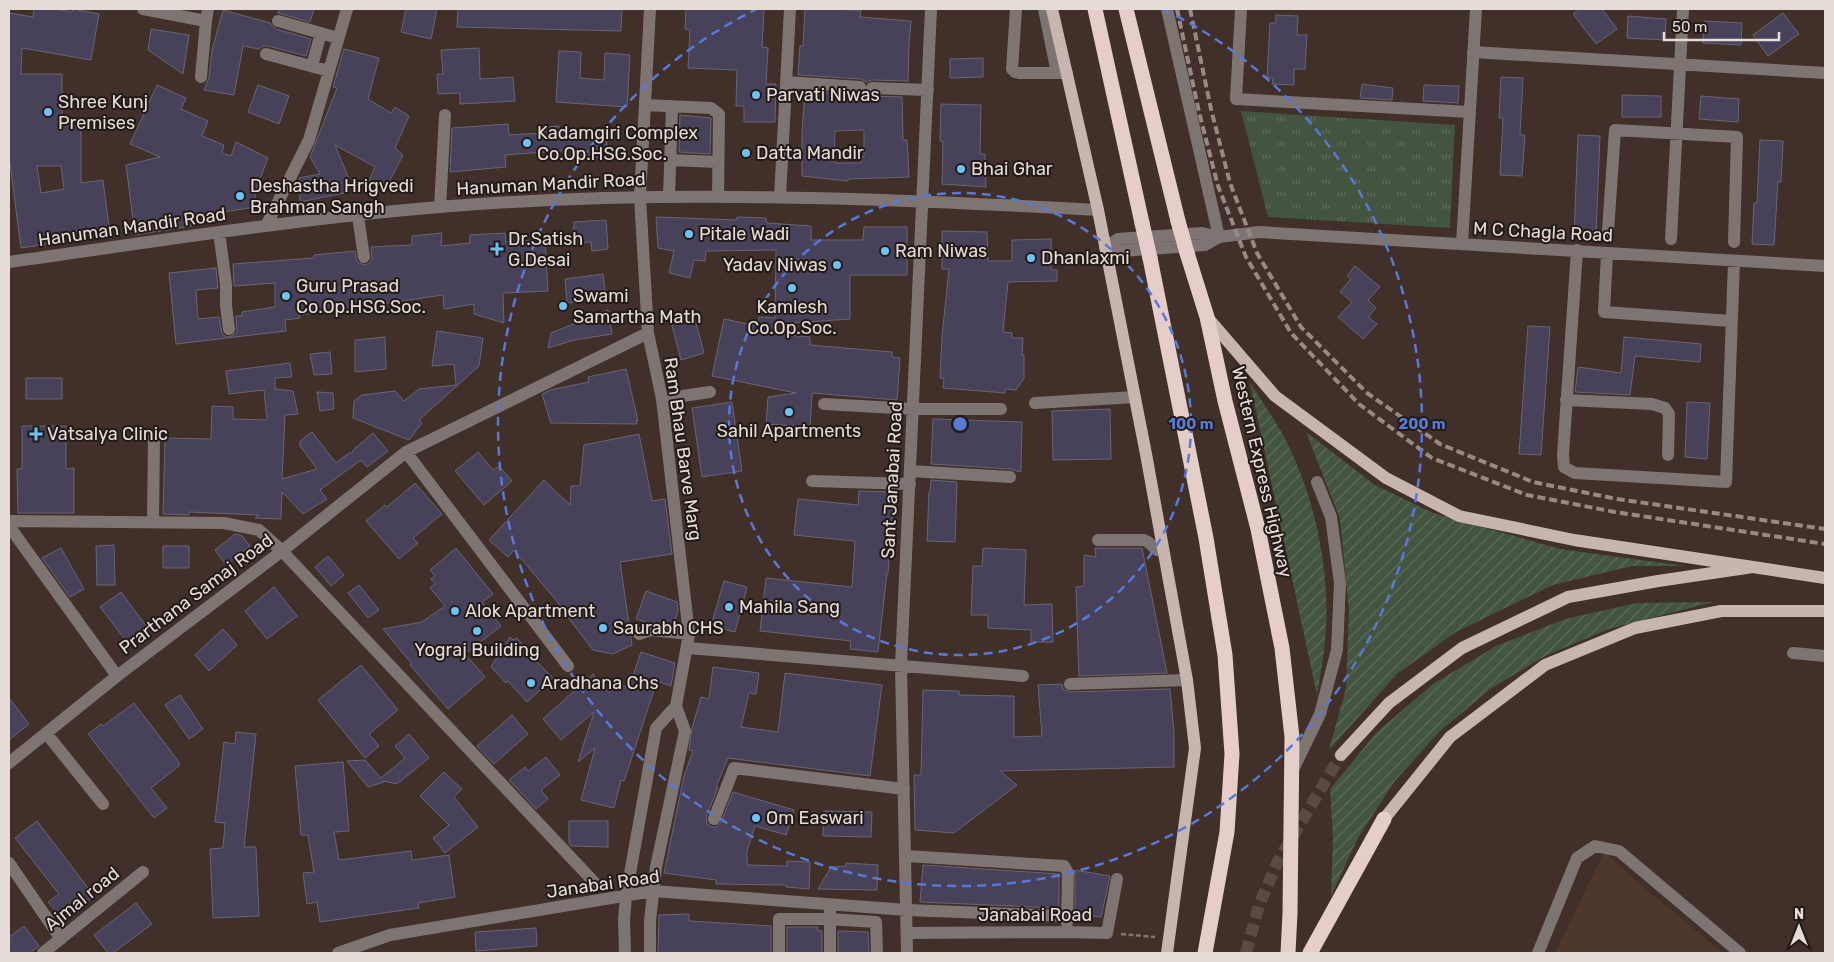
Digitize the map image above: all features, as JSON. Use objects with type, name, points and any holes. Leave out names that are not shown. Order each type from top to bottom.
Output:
[{"type":"highway","points":[[1095,9],[1150,258],[1206,538],[1225,655],[1232,754],[1227,832],[1205,953]]},
{"type":"highway","name":"Western Express Highway","points":[[1126,9],[1178,221],[1207,317],[1225,401],[1258,529],[1282,648],[1292,737],[1288,953]]},
{"type":"highway","points":[[1310,953],[1384,819]]},
{"type":"main road","points":[[1052,9],[1062,73],[1098,210],[1135,397],[1187,680],[1195,748],[1167,952]]},
{"type":"main road","points":[[1207,317],[1275,396],[1386,478],[1459,516],[1574,540],[1825,578]]},
{"type":"main road","points":[[1341,755],[1389,703],[1462,648],[1568,597],[1753,567]]},
{"type":"main road","points":[[1384,819],[1450,737],[1545,665],[1635,628],[1720,611],[1825,611]]},
{"type":"street","points":[[143,9],[207,15],[201,77]]},
{"type":"street","points":[[266,226],[309,140],[347,9]]},
{"type":"street","name":"Ram Bhau Barve Marg","points":[[650,9],[640,197],[648,333],[662,399],[689,634],[688,648],[676,706]]},
{"type":"street","points":[[780,197],[790,9]]},
{"type":"street","name":"Sant Janabai Road","points":[[907,953],[901,665],[931,9]]},
{"type":"street","points":[[1016,9],[1012,69],[1019,73],[1062,73],[1044,9]]},
{"type":"street","points":[[1167,9],[1219,237]]},
{"type":"street","points":[[1241,9],[1236,99],[1470,112]]},
{"type":"street","points":[[1462,244],[1476,9]]},
{"type":"street","points":[[1671,238],[1683,9]]},
{"type":"street","points":[[278,21],[338,38]]},
{"type":"street","points":[[312,66],[321,33]]},
{"type":"street","points":[[1473,52],[1825,73]]},
{"type":"street","points":[[266,54],[329,71]]},
{"type":"street","points":[[786,82],[928,90]]},
{"type":"street","points":[[645,105],[710,108],[718,114],[718,197]]},
{"type":"street","points":[[669,197],[672,106]]},
{"type":"street","points":[[440,207],[445,115]]},
{"type":"street","points":[[1608,231],[1615,130],[1737,137],[1734,242]]},
{"type":"street","points":[[670,160],[718,162]]},
{"type":"street","name":"Hanuman Mandir Road","points":[[9,262],[266,226],[440,207],[640,197],[923,200],[1098,210]]},
{"type":"street","points":[[358,216],[364,258]]},
{"type":"street","points":[[219,232],[226,284],[229,329]]},
{"type":"street","name":"M C Chagla Road","points":[[1105,247],[1118,239],[1202,233],[1219,237],[1259,232],[1825,266]]},
{"type":"street","points":[[1577,250],[1563,456],[1564,467],[1575,473],[1726,482],[1734,260]]},
{"type":"street","points":[[1608,253],[1604,312],[1731,321]]},
{"type":"street","name":"Prarthana Samaj Road","points":[[9,763],[117,676],[282,551],[406,452],[648,333]]},
{"type":"street","points":[[662,399],[710,392]]},
{"type":"street","points":[[1035,403],[1135,397]]},
{"type":"street","points":[[1566,400],[1652,404],[1665,408],[1669,414],[1668,455]]},
{"type":"street","points":[[824,404],[914,409],[1001,409]]},
{"type":"street","points":[[152,522],[154,436]]},
{"type":"street","points":[[406,452],[568,666]]},
{"type":"street","points":[[910,471],[1010,477]]},
{"type":"street","points":[[812,480],[910,484]]},
{"type":"street","points":[[1292,773],[1320,714],[1337,650],[1340,583],[1331,517],[1317,482]]},
{"type":"street","points":[[9,521],[224,523],[259,530],[282,551],[595,883]]},
{"type":"street","points":[[9,526],[117,676]]},
{"type":"street","points":[[1098,540],[1144,540],[1157,550],[1163,550]]},
{"type":"street","points":[[639,634],[651,630],[689,634]]},
{"type":"street","points":[[688,648],[1023,676]]},
{"type":"street","points":[[1793,653],[1825,656]]},
{"type":"street","points":[[1070,684],[1187,680]]},
{"type":"street","points":[[625,953],[624,920],[626,896],[656,728],[676,706],[685,731],[656,867],[650,921],[650,953]]},
{"type":"street","points":[[46,733],[103,804]]},
{"type":"street","points":[[714,819],[734,768],[904,789]]},
{"type":"street","points":[[1538,953],[1577,858],[1595,846],[1619,851],[1740,953]]},
{"type":"street","points":[[906,856],[1064,866],[1068,873],[1066,932]]},
{"type":"street","points":[[9,863],[61,939]]},
{"type":"street","name":"Ajmal road","points":[[43,953],[143,872]]},
{"type":"street","name":"Janabai Road","points":[[908,933],[1066,932],[1107,934],[1117,879]]},
{"type":"street","name":"Janabai Road","points":[[338,953],[390,935],[653,891],[907,910],[1067,916]]},
{"type":"street","points":[[829,904],[830,953]]},
{"type":"street","points":[[779,953],[779,919],[829,919],[876,922],[877,953]]},
{"type":"path","points":[[1107,934],[1153,936],[1158,939],[1161,948],[1167,952]]},
{"type":"shaded area","points":[[1604,852],[1641,885],[1723,953],[1555,953]]},
{"type":"green space","points":[[1241,111],[1455,125],[1450,228],[1268,217]]},
{"type":"green space","points":[[1250,383],[1279,428],[1291,452],[1302,477],[1318,532],[1326,588],[1326,615],[1324,649],[1317,695]]},
{"type":"green space","points":[[1306,432],[1375,485],[1433,513],[1560,549],[1685,566],[1632,566],[1553,585],[1456,632],[1397,674],[1329,750],[1346,688],[1349,611],[1340,519]]},
{"type":"green space","points":[[1713,602],[1609,629],[1547,655],[1490,689],[1439,732],[1395,781],[1359,836],[1331,896],[1333,837],[1330,789],[1377,732],[1433,684],[1496,646],[1565,619],[1637,603]]},
{"type":"building","points":[[34,9],[55,9],[72,12],[73,9],[99,14],[91,60],[22,48],[21,74],[62,74],[62,126],[81,125],[81,183],[103,180],[109,227],[54,234],[55,243],[21,248],[9,156],[9,13],[33,17]],"holes":[[[37,166],[61,166],[64,189],[41,193]]]},
{"type":"building","points":[[279,9],[314,9],[310,22],[278,13]]},
{"type":"building","points":[[406,9],[437,9],[431,39],[401,32]]},
{"type":"building","points":[[458,9],[622,9],[621,31],[457,27]]},
{"type":"building","points":[[686,9],[764,9],[762,47],[768,48],[766,84],[776,84],[775,122],[744,122],[744,106],[736,106],[737,70],[688,68],[690,30],[685,29]]},
{"type":"building","points":[[805,9],[861,10],[860,17],[911,21],[908,81],[872,80],[866,82],[861,79],[798,75],[800,46],[803,46]]},
{"type":"building","points":[[1579,9],[1602,9],[1617,29],[1596,44],[1573,14]]},
{"type":"building","points":[[223,10],[270,23],[276,29],[311,39],[306,56],[268,46],[263,46],[259,49],[243,46],[234,95],[204,90],[209,78],[212,50]]},
{"type":"building","points":[[1783,13],[1799,34],[1768,56],[1753,35]]},
{"type":"building","points":[[1276,15],[1298,16],[1297,35],[1307,35],[1305,69],[1294,69],[1294,85],[1272,84],[1273,78],[1267,78],[1270,23],[1276,23]]},
{"type":"building","points":[[1628,16],[1666,19],[1665,40],[1627,38]]},
{"type":"building","points":[[1704,21],[1742,23],[1741,45],[1703,43]]},
{"type":"building","points":[[151,29],[189,35],[183,74],[148,50]]},
{"type":"building","points":[[479,48],[480,79],[513,77],[515,101],[460,104],[460,93],[438,94],[437,74],[443,74],[441,50]]},
{"type":"building","points":[[344,49],[379,58],[368,99],[391,113],[395,107],[409,116],[395,148],[403,155],[386,188],[368,183],[375,167],[335,145],[349,179],[344,193],[300,202],[299,178],[320,174],[310,157],[337,88],[333,87]]},
{"type":"building","points":[[559,51],[581,52],[580,78],[604,80],[605,53],[630,55],[627,107],[556,102]]},
{"type":"building","points":[[983,58],[983,77],[950,78],[950,59]]},
{"type":"building","points":[[1501,77],[1523,78],[1520,135],[1525,135],[1522,176],[1500,175],[1503,118],[1499,118]]},
{"type":"building","points":[[1362,84],[1393,88],[1392,100],[1360,98]]},
{"type":"building","points":[[157,85],[186,98],[181,109],[208,121],[202,136],[224,145],[222,153],[231,156],[236,142],[268,158],[255,192],[255,207],[191,217],[191,226],[135,235],[126,165],[160,157],[130,144]]},
{"type":"building","points":[[258,85],[289,96],[279,124],[248,112]]},
{"type":"building","points":[[1424,85],[1459,86],[1458,103],[1423,101]]},
{"type":"building","points":[[805,91],[859,95],[866,93],[872,96],[902,97],[903,140],[907,140],[909,177],[848,179],[848,181],[802,176],[802,132]],"holes":[[[864,130],[864,157],[861,157],[861,163],[834,163],[835,131]]]},
{"type":"building","points":[[1622,95],[1661,96],[1661,117],[1622,117]]},
{"type":"building","points":[[1701,96],[1739,99],[1738,122],[1699,119]]},
{"type":"building","points":[[941,104],[981,105],[980,154],[985,154],[986,187],[942,184],[943,141],[940,141]]},
{"type":"building","points":[[680,115],[711,118],[710,154],[679,152]]},
{"type":"building","name":"Kadamgiri Complex Co.Op.HSG.Soc.","points":[[508,124],[509,135],[544,133],[544,127],[559,126],[559,131],[578,130],[578,136],[606,134],[608,157],[573,160],[572,150],[505,155],[506,167],[450,172],[452,128]]},
{"type":"building","points":[[1578,135],[1600,136],[1596,235],[1574,234]]},
{"type":"building","points":[[1760,140],[1783,141],[1781,182],[1778,182],[1774,245],[1752,244],[1754,203],[1757,203]]},
{"type":"building","points":[[656,217],[736,220],[737,217],[766,218],[767,223],[811,226],[811,240],[863,240],[864,227],[907,227],[907,275],[850,275],[850,319],[777,324],[777,334],[810,337],[810,345],[892,352],[892,357],[900,358],[897,400],[812,393],[810,427],[766,424],[768,397],[796,393],[712,376],[724,319],[758,326],[759,317],[775,318],[776,250],[706,251],[705,261],[694,260],[690,278],[669,273],[674,251],[658,248]]},
{"type":"building","points":[[606,220],[608,249],[592,251],[591,242],[573,243],[574,222]]},
{"type":"building","points":[[942,231],[987,232],[988,261],[1012,261],[1012,240],[1051,239],[1051,270],[1057,270],[1057,281],[1008,282],[1003,332],[1012,333],[1012,338],[1023,338],[1024,378],[1016,390],[1005,389],[1005,393],[943,388],[944,379],[940,378],[942,336],[949,269],[942,269]]},
{"type":"building","points":[[442,233],[441,246],[470,243],[470,235],[505,233],[506,242],[545,239],[548,291],[503,293],[504,323],[474,314],[474,304],[444,309],[443,295],[354,309],[299,315],[300,318],[285,320],[286,331],[176,344],[169,273],[216,268],[218,288],[196,290],[198,319],[219,317],[222,333],[226,337],[230,337],[237,332],[236,316],[242,316],[242,312],[275,307],[275,283],[234,286],[233,264],[314,258],[314,255],[355,251],[357,262],[365,265],[372,260],[371,247],[412,245],[412,236]]},
{"type":"building","points":[[1355,266],[1380,287],[1368,300],[1376,308],[1368,317],[1377,324],[1363,339],[1338,317],[1352,302],[1340,292],[1351,279],[1347,276]]},
{"type":"building","points":[[603,274],[606,298],[567,303],[565,279]]},
{"type":"building","points":[[608,310],[612,334],[574,340],[548,348],[551,333]]},
{"type":"building","points":[[694,316],[704,353],[681,360],[671,322]]},
{"type":"building","points":[[1528,326],[1550,327],[1541,455],[1519,454]]},
{"type":"building","points":[[437,331],[483,338],[479,366],[419,420],[422,423],[409,440],[353,418],[354,401],[362,395],[395,391],[404,401],[419,389],[456,385],[454,364],[432,366]]},
{"type":"building","points":[[385,337],[386,369],[355,372],[355,340]]},
{"type":"building","points":[[1624,337],[1701,344],[1700,362],[1635,356],[1630,395],[1575,392],[1578,367],[1621,373]]},
{"type":"building","points":[[330,352],[332,374],[314,375],[310,354]]},
{"type":"building","points":[[290,363],[292,377],[275,378],[275,389],[293,391],[298,414],[285,415],[282,479],[317,469],[300,446],[300,441],[312,432],[336,463],[349,453],[352,453],[373,433],[388,451],[367,467],[361,460],[320,490],[327,499],[303,514],[282,492],[281,519],[255,518],[259,515],[189,512],[189,515],[163,514],[165,438],[211,439],[212,406],[233,407],[233,419],[267,420],[264,390],[229,394],[226,371]]},
{"type":"building","points":[[626,369],[638,421],[636,421],[637,424],[551,423],[542,394],[550,390],[589,382],[588,377]]},
{"type":"building","points":[[26,378],[62,378],[62,399],[26,399]]},
{"type":"building","points":[[317,392],[333,393],[334,409],[320,411]]},
{"type":"building","points":[[732,402],[742,471],[702,477],[692,408]]},
{"type":"building","points":[[1687,402],[1710,403],[1707,459],[1685,457]]},
{"type":"building","points":[[1110,409],[1111,459],[1053,460],[1052,411]]},
{"type":"building","points":[[933,419],[1022,422],[1021,472],[1010,469],[931,464]]},
{"type":"building","points":[[22,426],[66,426],[66,469],[74,468],[74,513],[18,513],[17,469],[22,469]]},
{"type":"building","points":[[639,434],[652,501],[665,499],[672,554],[620,562],[632,645],[613,654],[593,650],[564,610],[514,550],[508,557],[489,540],[544,480],[570,505],[571,486],[580,486],[584,445]]},
{"type":"building","points":[[478,452],[493,470],[499,466],[512,481],[484,505],[455,471]]},
{"type":"building","points":[[931,480],[957,482],[955,542],[927,541]]},
{"type":"building","points":[[415,483],[442,514],[413,538],[418,543],[399,559],[366,521],[385,505],[387,507]]},
{"type":"building","points":[[859,491],[894,492],[888,573],[878,652],[850,649],[851,641],[760,631],[766,578],[852,587],[855,541],[794,535],[798,499],[858,505]]},
{"type":"building","points":[[235,534],[241,535],[250,546],[226,565],[215,550]]},
{"type":"building","points":[[114,545],[115,585],[97,585],[96,546]]},
{"type":"building","points":[[163,546],[189,546],[189,568],[163,568]]},
{"type":"building","points":[[61,548],[84,589],[70,597],[42,558]]},
{"type":"building","points":[[456,548],[493,594],[482,602],[501,626],[465,654],[485,677],[448,709],[410,665],[412,664],[383,629],[422,622],[445,606],[430,588],[435,584],[431,579],[435,576],[430,570]]},
{"type":"building","points":[[983,548],[1026,550],[1024,605],[1052,604],[1053,642],[1031,642],[1031,630],[988,628],[988,615],[971,615],[973,566],[982,566]]},
{"type":"building","points":[[1095,548],[1142,548],[1167,673],[1079,676],[1076,587],[1084,586],[1084,555],[1096,557]]},
{"type":"building","points":[[328,556],[344,575],[331,586],[315,567]]},
{"type":"building","name":"Mahila Sang","points":[[724,581],[747,587],[735,632],[711,626]]},
{"type":"building","points":[[359,585],[379,610],[368,618],[348,593]]},
{"type":"building","points":[[274,587],[297,616],[267,639],[245,611]]},
{"type":"building","points":[[646,591],[677,602],[678,611],[674,624],[648,623],[636,619]]},
{"type":"building","points":[[121,592],[147,627],[127,642],[100,607]]},
{"type":"building","points":[[223,629],[237,645],[209,671],[195,655]]},
{"type":"building","points":[[510,637],[513,640],[517,638],[553,678],[527,702],[508,681],[506,683],[491,667]]},
{"type":"building","points":[[641,652],[675,663],[671,686],[657,681],[624,781],[621,780],[614,808],[581,800],[595,748],[578,762],[594,712],[561,740],[543,719],[593,674],[609,693],[613,682],[629,688]]},
{"type":"building","points":[[361,665],[398,710],[369,734],[379,746],[365,758],[318,700]]},
{"type":"building","points":[[713,667],[759,673],[756,694],[749,693],[741,727],[778,732],[785,673],[882,685],[870,776],[728,758],[716,787],[718,787],[706,817],[707,824],[712,827],[716,827],[721,822],[733,792],[794,810],[786,835],[755,826],[747,851],[747,865],[787,866],[787,861],[810,862],[809,889],[786,887],[786,885],[716,884],[716,880],[664,873],[684,776],[693,751],[689,750],[692,728],[701,697],[709,699]]},
{"type":"building","points":[[1062,684],[1063,689],[1070,692],[1170,689],[1174,733],[1174,767],[1000,771],[1017,785],[954,833],[915,830],[914,775],[921,775],[923,690],[959,691],[959,695],[1014,696],[1014,737],[1042,736],[1038,685]]},
{"type":"building","points":[[180,695],[203,729],[189,739],[165,705]]},
{"type":"building","points":[[9,698],[29,724],[9,740]]},
{"type":"building","points":[[134,703],[179,762],[179,766],[151,788],[167,808],[154,818],[88,734],[101,724],[103,726]]},
{"type":"building","points":[[512,715],[528,734],[494,764],[477,746]]},
{"type":"building","points":[[236,732],[256,734],[244,847],[256,847],[259,916],[213,918],[210,849],[223,848],[225,823],[215,822],[224,742],[235,744]]},
{"type":"building","points":[[409,734],[429,758],[397,784],[383,781],[368,787],[347,761],[365,760],[381,778],[405,758],[395,746]]},
{"type":"building","points":[[546,757],[560,775],[541,790],[548,799],[536,809],[509,780],[525,767],[528,771]]},
{"type":"building","points":[[343,762],[349,831],[334,832],[339,860],[411,851],[412,860],[449,855],[455,897],[418,903],[419,908],[320,922],[317,902],[307,904],[303,873],[314,872],[308,835],[301,835],[295,766]]},
{"type":"building","points":[[444,772],[462,789],[454,797],[478,827],[445,853],[433,838],[449,825],[420,796]]},
{"type":"building","points":[[824,811],[872,812],[871,837],[823,836]]},
{"type":"building","points":[[37,821],[94,896],[63,919],[48,902],[59,894],[15,838]]},
{"type":"building","points":[[569,821],[608,821],[608,847],[571,846],[569,843]]},
{"type":"building","points":[[846,863],[878,865],[877,890],[818,889],[831,867],[846,866]]},
{"type":"building","points":[[923,865],[1059,874],[1059,908],[920,902]]},
{"type":"building","points":[[1075,870],[1110,876],[1101,917],[1075,914]]},
{"type":"building","points":[[136,903],[152,924],[113,953],[108,953],[94,935]]},
{"type":"building","points":[[689,914],[689,921],[771,926],[771,953],[658,953],[659,915]]},
{"type":"building","points":[[24,926],[39,946],[30,953],[9,953],[9,937]]},
{"type":"building","points":[[787,927],[818,927],[817,930],[822,931],[822,953],[787,953]]},
{"type":"building","points":[[536,928],[537,946],[476,951],[475,932]]},
{"type":"building","points":[[838,931],[868,932],[869,953],[838,953]]},
{"type":"tunnel","points":[[1246,953],[1259,905],[1278,861],[1341,755]]},
{"type":"railway","points":[[1177,9],[1199,112],[1218,186],[1246,257],[1291,333],[1359,404],[1432,458],[1527,495],[1615,512],[1825,544]]},
{"type":"railway","points":[[1190,9],[1211,109],[1230,183],[1257,253],[1301,327],[1367,393],[1440,444],[1533,482],[1617,499],[1825,529]]},
{"type":"place","name":"Parvati Niwas","points":[[756,95]]},
{"type":"place","name":"Shree Kunj Premises","points":[[48,112]]},
{"type":"place","name":"Kadamgiri Complex Co.Op.HSG.Soc.","points":[[527,143]]},
{"type":"place","name":"Datta Mandir","points":[[746,153]]},
{"type":"place","name":"Bhai Ghar","points":[[961,169]]},
{"type":"place","name":"Deshastha Hrigvedi Brahman Sangh","points":[[240,196]]},
{"type":"place","name":"Pitale Wadi","points":[[689,234]]},
{"type":"place","name":"Dr.Satish G.Desai","points":[[497,249]]},
{"type":"place","name":"Ram Niwas","points":[[885,251]]},
{"type":"place","name":"Dhanlaxmi","points":[[1031,258]]},
{"type":"place","name":"Yadav Niwas","points":[[837,265]]},
{"type":"place","name":"Kamlesh Co.Op.Soc.","points":[[792,288]]},
{"type":"place","name":"Guru Prasad Co.Op.HSG.Soc.","points":[[286,296]]},
{"type":"place","name":"Swami Samartha Math","points":[[563,306]]},
{"type":"place","name":"Sahil Apartments","points":[[789,412]]},
{"type":"place","name":"Vatsalya Clinic","points":[[36,434]]},
{"type":"place","name":"Mahila Sang","points":[[729,607]]},
{"type":"place","name":"Alok Apartment","points":[[455,611]]},
{"type":"place","name":"Saurabh CHS","points":[[603,628]]},
{"type":"place","name":"Yograj Building","points":[[477,631]]},
{"type":"place","name":"Aradhana Chs","points":[[531,683]]},
{"type":"place","name":"Om Easwari","points":[[756,818]]}]
